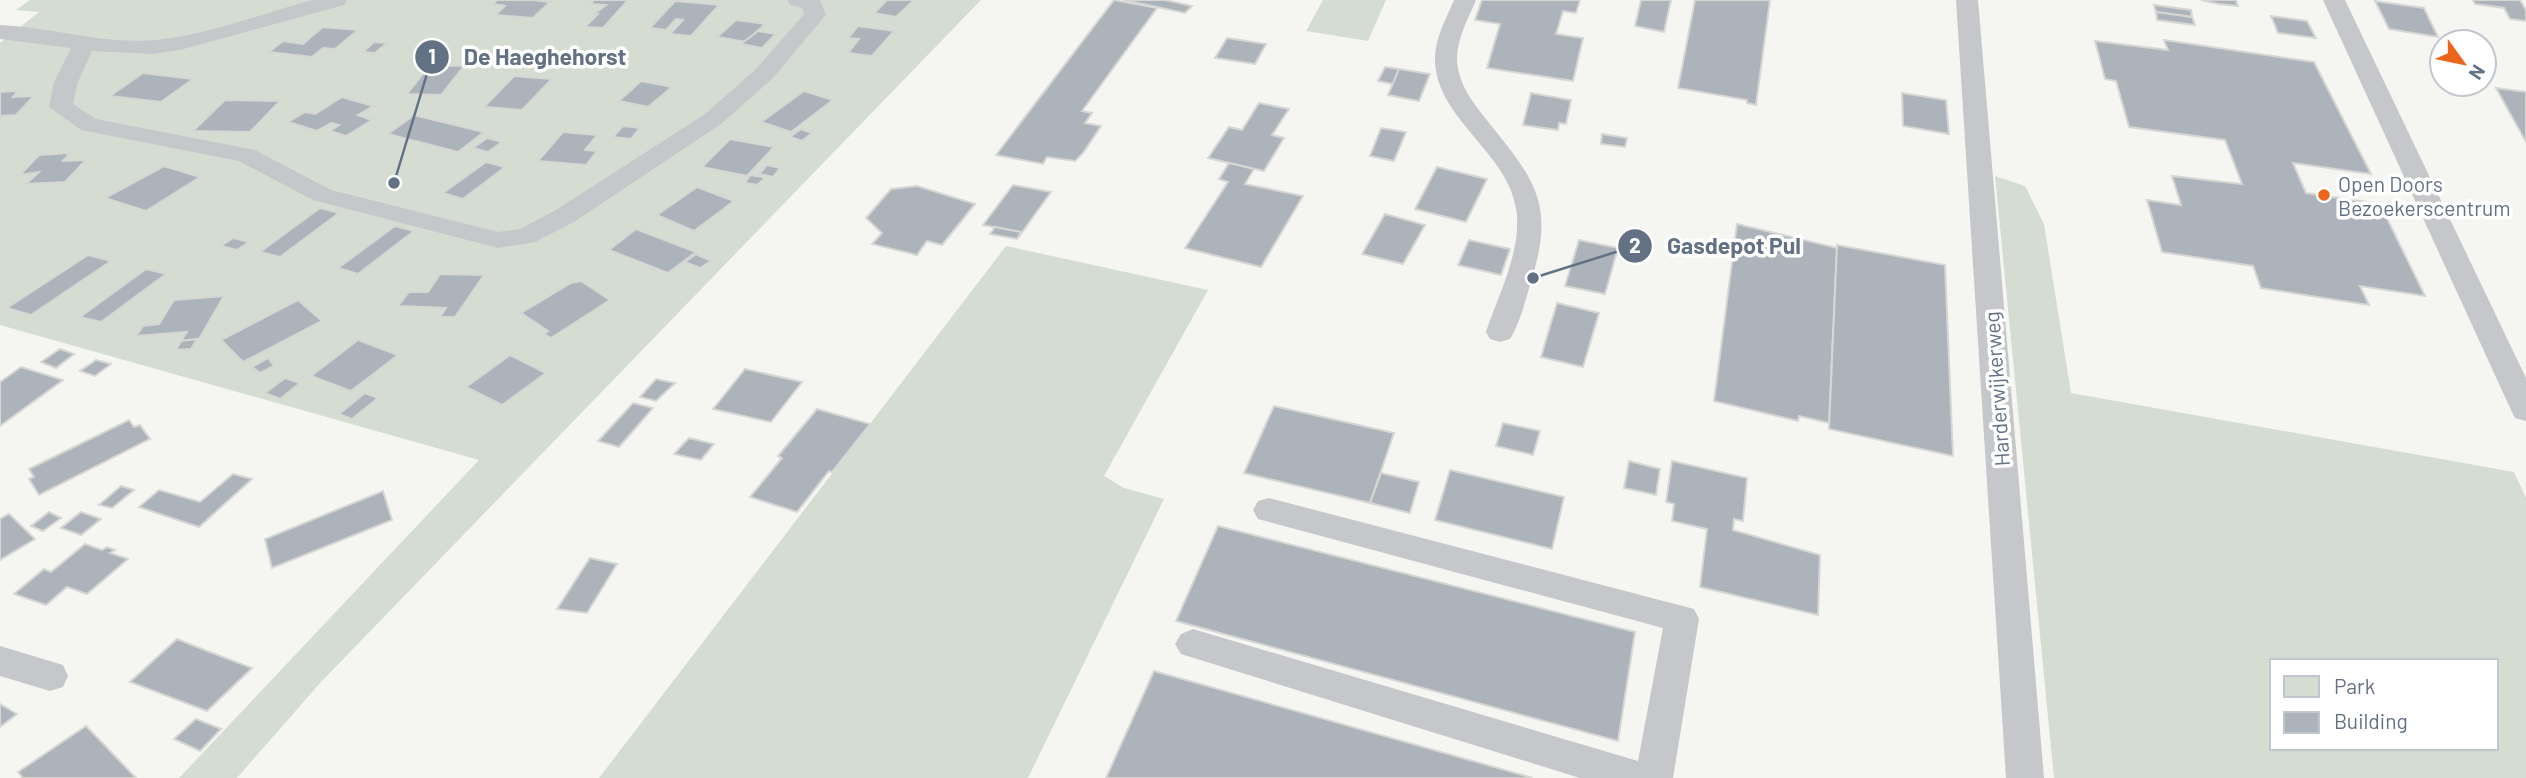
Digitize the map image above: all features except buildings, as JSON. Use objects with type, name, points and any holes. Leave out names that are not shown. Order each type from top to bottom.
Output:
[{"type":"lane","points":[[0,32],[25,33],[84,44],[153,47],[180,43],[336,0]]},
{"type":"lane","points":[[1465,0],[1448,44],[1447,77],[1503,155],[1529,208],[1523,257],[1500,332]]},
{"type":"lane","name":"Harderwijkerweg","points":[[1967,0],[2025,778]]},
{"type":"lane","points":[[2334,0],[2526,410]]},
{"type":"lane","points":[[84,44],[66,82],[61,107],[89,125],[246,155],[322,195],[498,240],[526,236],[565,216],[713,119],[764,74],[815,15],[809,1]]},
{"type":"lane","points":[[1269,510],[1682,619],[1654,778]]},
{"type":"lane","points":[[1194,644],[1636,778]]},
{"type":"lane","points":[[0,661],[50,676]]},
{"type":"green space","points":[[30,0],[981,0],[321,682],[237,778],[179,778],[479,460],[0,325],[0,43],[39,12],[16,10]]},
{"type":"green space","points":[[1323,0],[1386,0],[1368,41],[1306,31]]},
{"type":"green space","points":[[1995,176],[2025,186],[2044,224],[2071,393],[2514,472],[2526,498],[2526,778],[2054,778]]},
{"type":"green space","points":[[1006,246],[1208,290],[1104,476],[1124,488],[1164,499],[1028,778],[599,778]]},
{"type":"place","name":"De Haeghehorst","points":[[394,183]]},
{"type":"place","name":"Open Doors Bezoekerscentrum","points":[[2324,195]]},
{"type":"place","name":"Gasdepot Pul","points":[[1533,278]]}]
